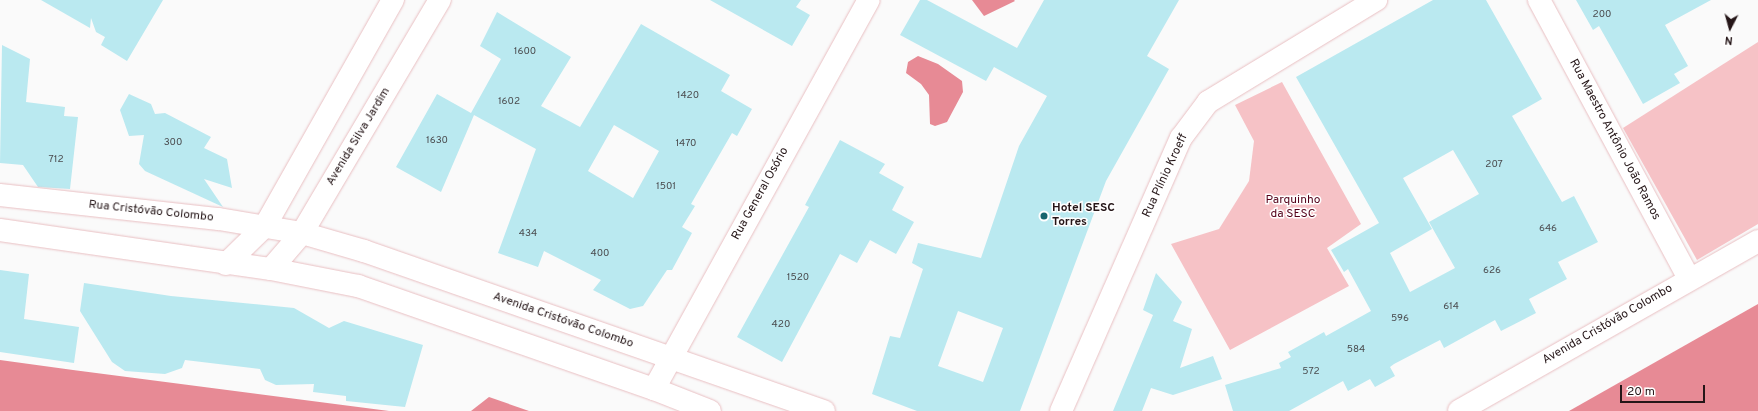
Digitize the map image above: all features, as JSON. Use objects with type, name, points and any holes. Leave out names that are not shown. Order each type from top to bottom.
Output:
[{"type":"street","points":[[226,264],[265,226],[393,0]]},
{"type":"street","name":"Avenida Silva Jardim","points":[[271,269],[302,233],[440,0]]},
{"type":"street","name":"Rua General Osório","points":[[654,389],[869,0]]},
{"type":"street","name":"Rua Plínio Kroeff","points":[[1061,411],[1181,138],[1208,102],[1376,0]]},
{"type":"street","name":"Rua Maestro Antônio João Ramos","points":[[1539,0],[1689,279]]},
{"type":"street","name":"Rua Cristóvão Colombo","points":[[0,196],[265,226],[302,233]]},
{"type":"street","points":[[0,230],[226,264],[271,269],[358,286],[654,389],[710,411]]},
{"type":"street","name":"Avenida Cristóvão Colombo","points":[[302,233],[364,251],[670,359],[824,411]]},
{"type":"street","name":"Avenida Cristóvão Colombo","points":[[1459,411],[1758,241]]},
{"type":"green space","points":[[1758,42],[1758,224],[1697,260],[1623,128]]},
{"type":"green space","name":"Parquinho da SESC","points":[[1282,82],[1361,224],[1327,248],[1349,286],[1230,350],[1171,244],[1219,229],[1249,181],[1254,141],[1235,105]]},
{"type":"shaded area","points":[[972,0],[1014,0],[1015,1],[984,16]]},
{"type":"shaded area","points":[[918,56],[938,64],[962,81],[963,92],[947,122],[935,126],[930,124],[929,95],[921,84],[906,73],[908,62]]},
{"type":"shaded area","points":[[1758,304],[1758,411],[1569,411]]},
{"type":"shaded area","points":[[0,360],[73,370],[389,411],[0,411]]},
{"type":"shaded area","points":[[489,397],[529,411],[471,411]]},
{"type":"building","points":[[41,0],[163,0],[127,61],[101,45],[105,37],[96,32],[91,18],[90,28]]},
{"type":"building","points":[[710,0],[801,0],[796,7],[810,15],[792,46]]},
{"type":"building","name":"Hotel SESC Torres","points":[[920,0],[927,0],[1017,48],[1044,0],[1179,0],[1147,56],[1169,69],[1106,181],[1020,411],[917,411],[872,394],[890,336],[900,338],[923,269],[912,263],[918,243],[981,258],[1019,146],[1047,96],[994,67],[986,81],[900,35]],"holes":[[[958,311],[1003,328],[983,382],[938,366]]]},
{"type":"building","points":[[1433,0],[1486,0],[1542,99],[1512,116],[1562,202],[1574,196],[1598,242],[1558,262],[1567,279],[1529,299],[1536,313],[1501,331],[1495,320],[1444,348],[1440,340],[1394,364],[1390,367],[1395,376],[1375,387],[1370,379],[1348,391],[1343,381],[1289,411],[1233,411],[1225,385],[1281,368],[1279,363],[1291,357],[1288,352],[1324,332],[1326,336],[1371,311],[1348,269],[1344,272],[1331,250],[1379,223],[1296,77]],"holes":[[[1453,150],[1479,194],[1429,222],[1455,268],[1410,292],[1390,253],[1432,229],[1403,178]]]},
{"type":"building","points":[[1576,0],[1711,0],[1665,25],[1688,66],[1674,74],[1680,83],[1643,104],[1599,26],[1593,30]]},
{"type":"building","points":[[497,12],[571,57],[541,106],[580,127],[641,24],[730,75],[721,91],[752,109],[737,136],[732,133],[691,204],[695,206],[682,227],[692,233],[672,270],[667,270],[643,306],[630,309],[593,290],[601,280],[544,251],[538,267],[498,253],[536,149],[474,115],[441,192],[396,167],[437,94],[471,113],[501,59],[480,46]],"holes":[[[614,125],[659,151],[633,198],[588,171]]]},
{"type":"building","points":[[2,45],[30,59],[26,102],[65,107],[64,116],[78,117],[70,189],[38,187],[23,165],[0,163]]},
{"type":"building","points":[[129,94],[151,104],[155,114],[165,113],[211,137],[204,148],[227,159],[232,188],[204,179],[223,207],[145,171],[139,164],[144,135],[129,136],[120,110]]},
{"type":"building","points":[[840,140],[885,164],[879,173],[904,187],[892,210],[914,222],[896,254],[870,240],[857,263],[840,254],[782,362],[737,337],[809,207],[805,205]]},
{"type":"building","points":[[0,270],[29,274],[24,319],[79,327],[74,363],[0,352]]},
{"type":"building","points":[[1156,273],[1182,302],[1173,321],[1192,329],[1180,368],[1213,356],[1222,379],[1173,395],[1151,388],[1142,411],[1113,411],[1153,315],[1143,310]]},
{"type":"building","points":[[84,283],[171,296],[294,308],[329,328],[344,321],[423,345],[405,407],[346,401],[346,396],[313,392],[314,384],[276,385],[265,380],[260,369],[185,360],[182,368],[165,374],[125,371],[112,362],[80,311]]},
{"type":"place","name":"Hotel SESC Torres","points":[[1044,216]]}]
